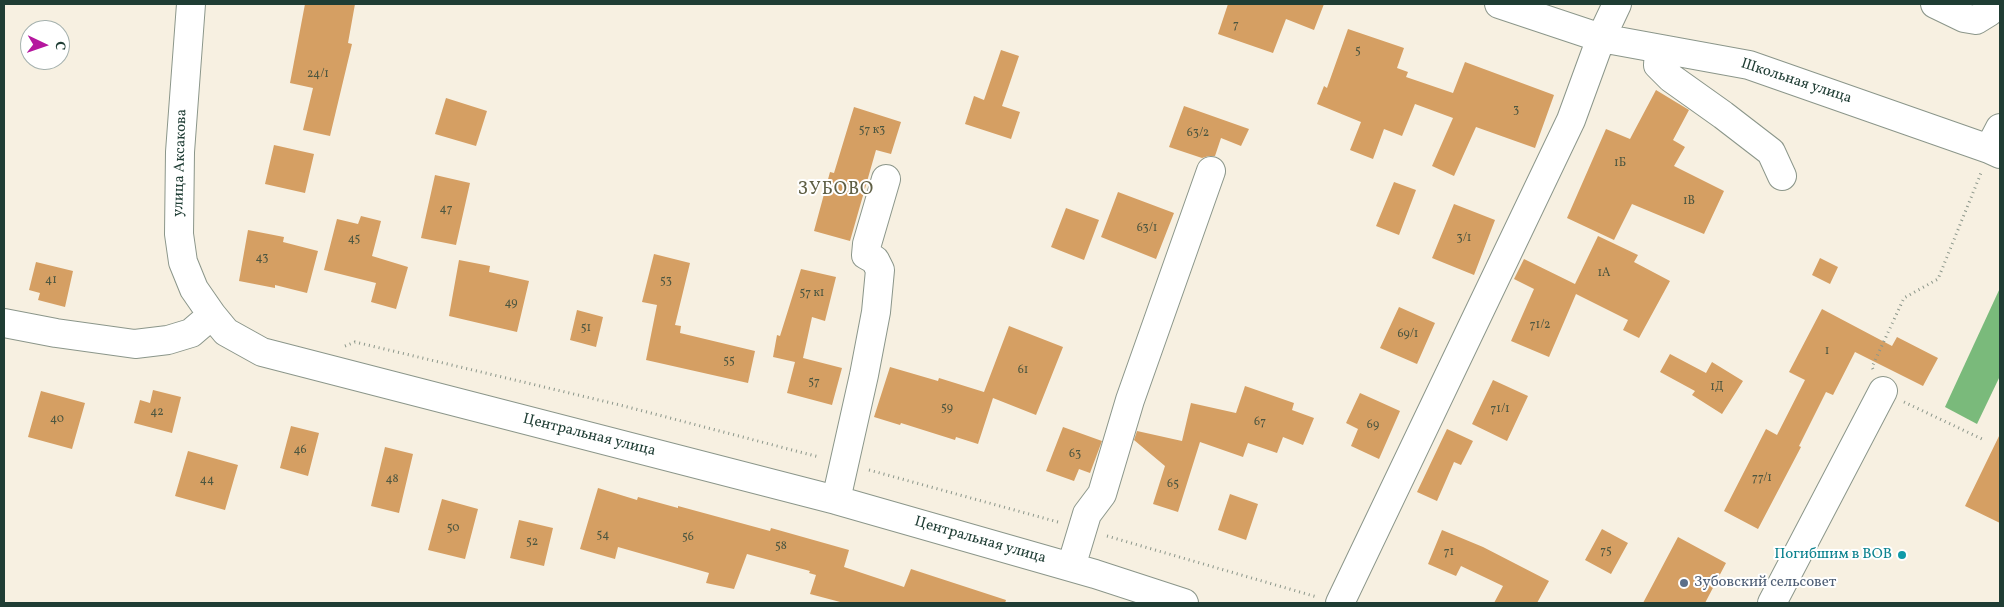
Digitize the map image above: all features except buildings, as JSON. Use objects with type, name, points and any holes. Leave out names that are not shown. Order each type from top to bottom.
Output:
[{"type":"street","name":"улица Аксакова","points":[[191,4],[180,152],[179,234],[183,262],[194,289],[212,315]]},
{"type":"street","name":"Школьная улица","points":[[1500,4],[1601,38],[1749,65],[1996,144]]},
{"type":"street","points":[[1340,603],[1571,120],[1601,38],[1617,4]]},
{"type":"street","points":[[1935,4],[1964,18],[1976,20],[1989,12],[1994,4]]},
{"type":"street","points":[[1658,48],[1658,65],[1671,78],[1771,152],[1782,176]]},
{"type":"street","points":[[1071,567],[1087,514],[1102,494],[1130,400],[1211,170]]},
{"type":"street","points":[[836,500],[876,312],[880,270],[875,260],[866,255],[866,244],[886,179]]},
{"type":"street","points":[[4,323],[56,333],[135,344],[168,340],[191,333],[212,315]]},
{"type":"street","name":"Центральная улица","points":[[212,315],[226,332],[262,352],[836,500],[1071,567],[1184,603]]},
{"type":"street","points":[[1772,603],[1883,391]]},
{"type":"path","points":[[1982,439],[1883,391],[1872,367],[1904,298],[1938,279],[1996,144]]},
{"type":"green space","points":[[2000,288],[2000,376],[1977,424],[1945,407]]},
{"type":"place","name":"Погибшим в ВОВ","points":[[1902,555]]},
{"type":"place","name":"Зубовский сельсовет","points":[[1684,583]]},
{"type":"district","name":"ЗУБОВО","points":[[836,191]]}]
